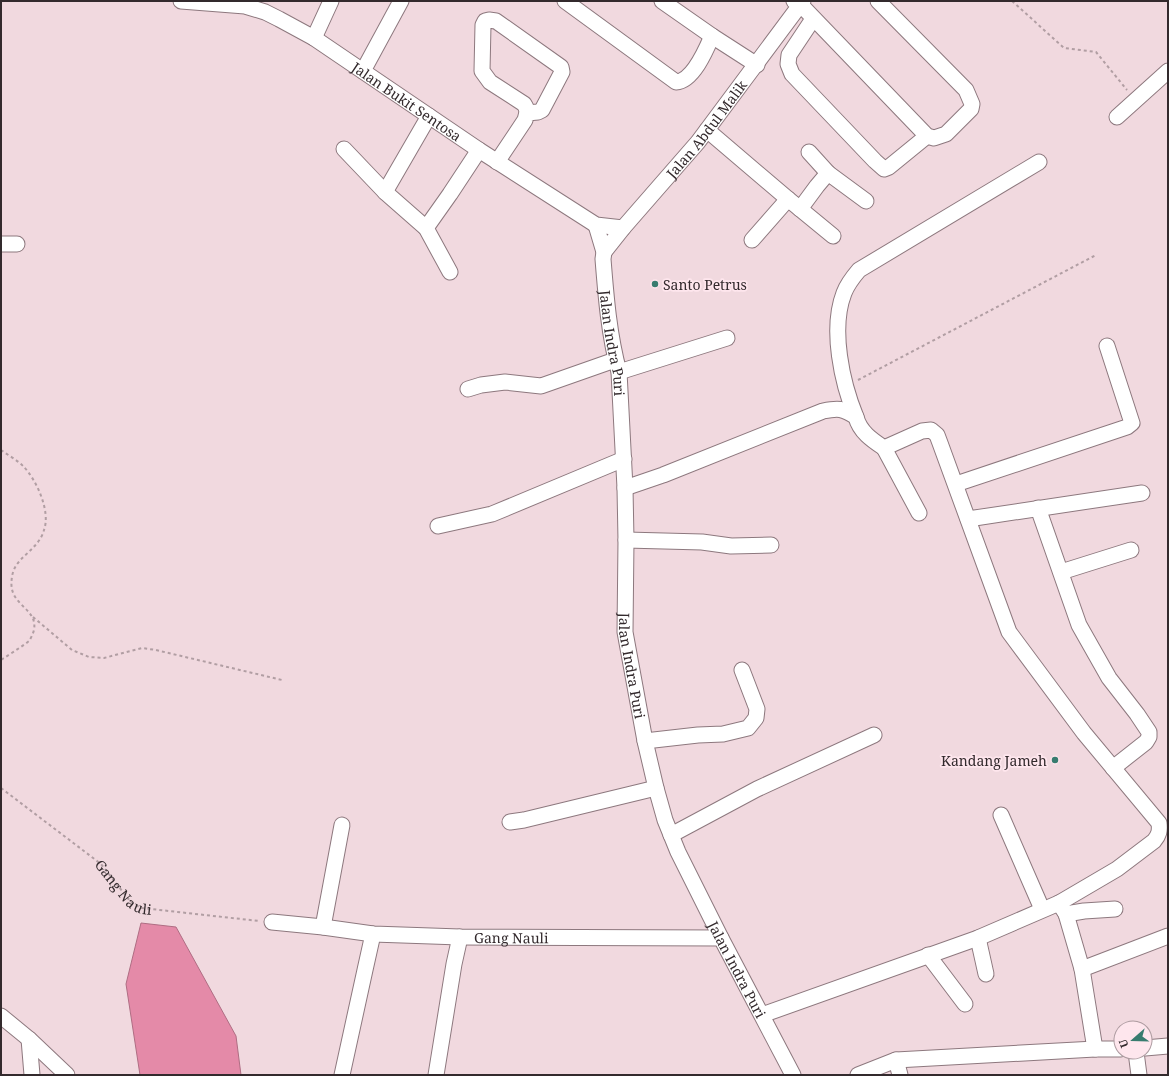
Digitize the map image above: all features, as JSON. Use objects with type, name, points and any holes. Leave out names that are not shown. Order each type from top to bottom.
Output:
[{"type":"street","name":"Jalan Bukit Sentosa","points":[[181,1],[245,4],[266,12],[298,28],[497,162],[596,225],[622,228]]},
{"type":"street","points":[[314,38],[332,1]]},
{"type":"street","points":[[363,71],[401,1]]},
{"type":"street","points":[[564,1],[676,82],[681,82],[688,76],[704,55],[712,36]]},
{"type":"street","points":[[662,1],[757,65]]},
{"type":"street","points":[[800,2],[813,19],[927,136],[934,138],[946,134],[971,109],[972,104],[966,90],[878,1]]},
{"type":"street","name":"Jalan Abdul Malik","points":[[604,252],[622,228],[698,142],[757,65],[800,2]]},
{"type":"street","points":[[813,19],[789,55],[788,64],[792,74],[875,161],[884,168],[889,167],[927,136]]},
{"type":"street","points":[[497,162],[525,120],[527,109],[524,104],[490,82],[482,71],[484,25],[485,22],[489,20],[496,21],[561,67],[562,72],[542,110],[527,113]]},
{"type":"street","points":[[1117,117],[1168,71]]},
{"type":"street","points":[[385,192],[429,116]]},
{"type":"street","points":[[707,130],[833,236]]},
{"type":"street","points":[[344,149],[385,192],[426,228],[450,272]]},
{"type":"street","points":[[426,228],[479,150]]},
{"type":"street","points":[[809,152],[828,173],[866,201]]},
{"type":"street","points":[[919,513],[884,448],[869,438],[858,423],[849,398],[839,347],[838,329],[839,312],[844,293],[851,280],[859,270],[1039,162]]},
{"type":"street","points":[[800,209],[828,173]]},
{"type":"street","points":[[752,240],[788,199]]},
{"type":"street","name":"Jalan Indra Puri","points":[[596,225],[604,252],[603,259],[607,307],[617,366],[624,458],[626,540],[625,632],[645,742],[665,820],[678,852],[793,1075]]},
{"type":"street","points":[[1,244],[17,244]]},
{"type":"street","points":[[468,389],[481,385],[504,382],[541,386],[727,338]]},
{"type":"street","points":[[956,484],[1127,427],[1132,423],[1107,346]]},
{"type":"street","points":[[625,488],[663,475],[823,411],[834,409],[846,410],[856,417]]},
{"type":"street","points":[[884,448],[922,431],[931,430],[937,435],[1009,632],[1084,733],[1113,768],[1163,820],[1159,836],[1154,841],[1062,908]]},
{"type":"street","points":[[438,526],[492,514],[624,458]]},
{"type":"street","points":[[968,519],[1142,493]]},
{"type":"street","points":[[1038,508],[1079,625],[1109,678],[1149,732],[1149,737],[1146,742],[1113,768]]},
{"type":"street","points":[[626,540],[702,542],[731,546],[771,545]]},
{"type":"street","points":[[1061,572],[1130,550]]},
{"type":"street","points":[[645,742],[698,735],[723,734],[748,728],[756,718],[757,709],[742,670]]},
{"type":"street","points":[[671,835],[757,789],[874,735]]},
{"type":"street","points":[[510,822],[524,820],[656,788]]},
{"type":"street","points":[[1001,815],[1042,909]]},
{"type":"street","points":[[323,927],[342,825]]},
{"type":"street","points":[[1062,908],[1082,969],[1095,1049]]},
{"type":"street","points":[[762,1015],[978,938],[1042,909],[1062,908],[1084,911],[1115,910]]},
{"type":"street","name":"Gang Nauli","points":[[272,922],[373,934],[460,937],[721,938]]},
{"type":"street","points":[[342,1075],[373,934]]},
{"type":"street","points":[[1082,969],[1168,936]]},
{"type":"street","points":[[436,1075],[454,964],[460,937]]},
{"type":"street","points":[[978,938],[986,974]]},
{"type":"street","points":[[928,955],[965,1004]]},
{"type":"street","points":[[1,1016],[29,1039],[67,1075]]},
{"type":"street","points":[[29,1039],[32,1075]]},
{"type":"street","points":[[1153,1047],[1168,1046]]},
{"type":"street","points":[[858,1075],[896,1060],[1113,1049]]},
{"type":"street","points":[[896,1060],[900,1075]]},
{"type":"street","points":[[1137,1060],[1139,1075]]},
{"type":"path","points":[[1012,1],[1064,48],[1096,52],[1136,101]]},
{"type":"path","points":[[846,386],[1096,255]]},
{"type":"path","points":[[1,450],[22,464],[37,485],[43,501],[46,520],[45,529],[37,543],[17,563],[12,576],[12,588],[14,594],[33,616],[72,650],[89,657],[104,658],[142,648],[282,680]]},
{"type":"path","points":[[1,660],[30,640],[34,632],[33,616]]},
{"type":"path","name":"Gang Nauli","points":[[1,789],[101,864],[130,901],[135,905],[142,908],[272,922]]},
{"type":"shaded area","points":[[141,923],[176,927],[236,1036],[241,1075],[140,1075],[126,984]]},
{"type":"place","name":"Santo Petrus","points":[[655,284]]},
{"type":"place","name":"Kandang Jameh","points":[[1055,760]]}]
